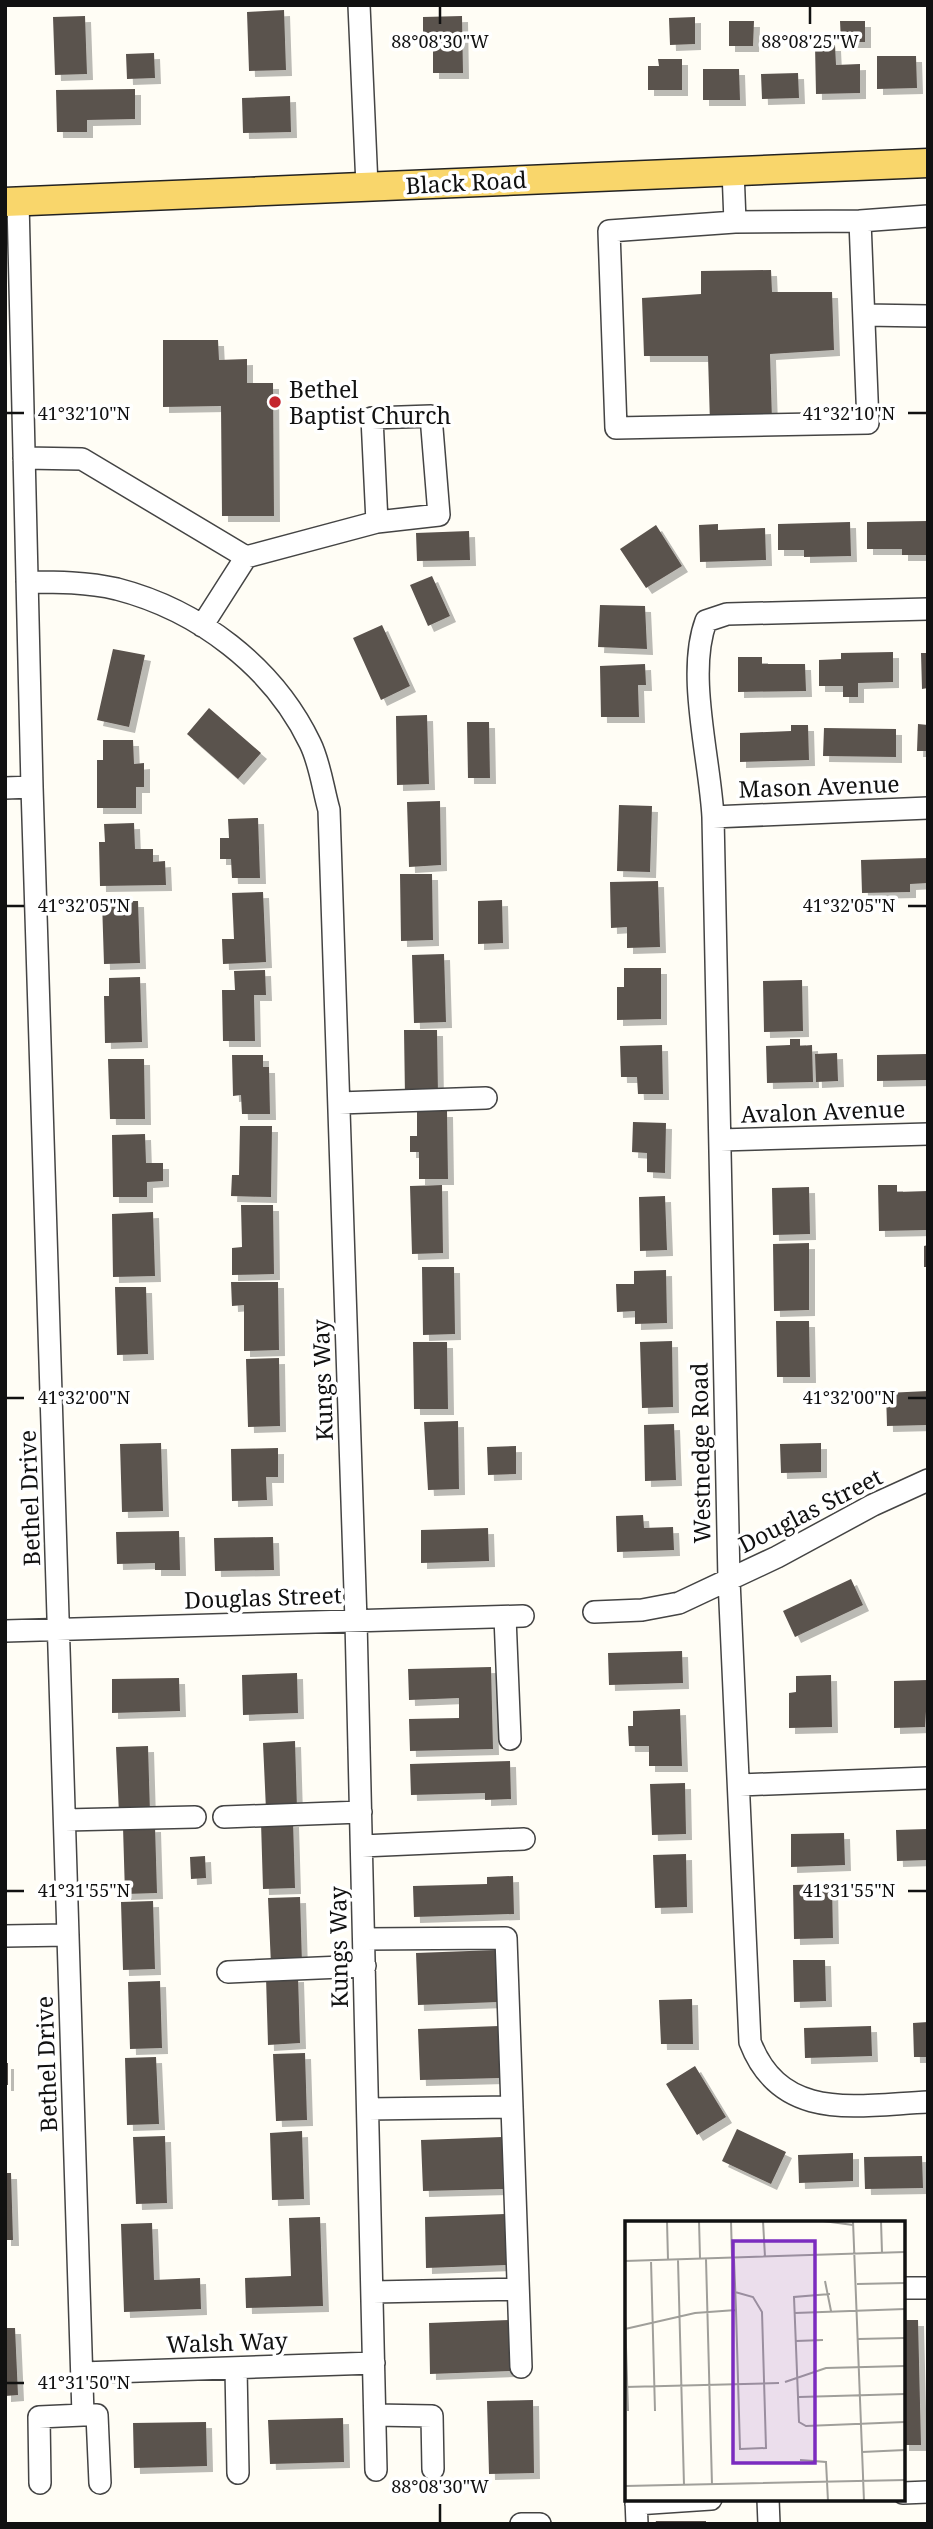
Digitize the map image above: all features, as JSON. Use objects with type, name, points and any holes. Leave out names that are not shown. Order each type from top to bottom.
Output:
[{"type":"main road","name":"Black Road","points":[[12,201],[928,163]]},
{"type":"street","points":[[359,5],[367,186]]},
{"type":"street","points":[[733,170],[735,222]]},
{"type":"street","name":"Bethel Drive","points":[[12,201],[24,458],[83,2415]]},
{"type":"street","points":[[860,221],[868,423],[616,428],[609,231],[735,222],[860,221],[928,216]]},
{"type":"street","points":[[864,315],[928,316]]},
{"type":"street","points":[[202,626],[246,557],[377,522],[439,515],[431,416],[372,418],[377,522]]},
{"type":"street","points":[[24,458],[82,459],[246,557]]},
{"type":"street","name":"Kungs Way","points":[[27,582],[71,582],[116,589],[171,607],[228,641],[272,685],[310,744],[329,810],[356,1621],[376,2470]]},
{"type":"street","name":"Westnedge Road","points":[[928,609],[727,614],[706,621],[699,639],[701,726],[711,778],[713,817],[729,1580],[750,2042],[759,2065],[772,2081],[802,2099],[830,2106],[928,2102]]},
{"type":"street","points":[[5,788],[32,787]]},
{"type":"street","name":"Mason Avenue","points":[[713,817],[928,808]]},
{"type":"street","points":[[339,1103],[486,1098]]},
{"type":"street","name":"Avalon Avenue","points":[[720,1140],[928,1134]]},
{"type":"street","name":"Douglas Street","points":[[594,1612],[642,1610],[679,1602],[729,1580],[873,1505],[928,1480]]},
{"type":"street","name":"Douglas Street","points":[[5,1631],[514,1616],[510,1739]]},
{"type":"street","points":[[740,1785],[928,1778]]},
{"type":"street","points":[[225,1817],[361,1812]]},
{"type":"street","points":[[65,1820],[195,1817]]},
{"type":"street","points":[[362,1846],[524,1839]]},
{"type":"street","points":[[5,1936],[68,1935]]},
{"type":"street","points":[[364,1939],[506,1938],[521,2367]]},
{"type":"street","points":[[228,1972],[365,1966]]},
{"type":"street","points":[[368,2109],[512,2107]]},
{"type":"street","points":[[373,2292],[518,2288]]},
{"type":"street","points":[[905,2288],[928,2288]]},
{"type":"street","name":"Walsh Way","points":[[82,2372],[374,2363]]},
{"type":"street","points":[[236,2368],[237,2473]]},
{"type":"street","points":[[40,2483],[39,2417],[83,2415],[97,2415],[100,2483]]},
{"type":"street","points":[[375,2416],[432,2416],[433,2469]]},
{"type":"street","points":[[905,2493],[928,2493]]},
{"type":"street","points":[[636,2509],[695,2501]]},
{"type":"street","points":[[768,2501],[769,2524]]},
{"type":"street","points":[[521,2524],[540,2524]]},
{"type":"building","points":[[284,10],[286,70],[249,71],[247,12]]},
{"type":"building","points":[[85,16],[87,74],[55,75],[53,17]]},
{"type":"building","points":[[462,16],[463,73],[433,73],[433,38],[423,39],[423,17]]},
{"type":"building","points":[[695,17],[695,44],[670,45],[669,18]]},
{"type":"building","points":[[729,21],[754,21],[753,46],[729,46]]},
{"type":"building","points":[[840,21],[865,21],[865,42],[841,42]]},
{"type":"building","points":[[815,45],[835,45],[836,65],[860,64],[860,93],[816,94]]},
{"type":"building","points":[[154,53],[155,78],[127,79],[126,54]]},
{"type":"building","points":[[877,56],[916,56],[917,88],[877,89]]},
{"type":"building","points":[[658,59],[682,59],[682,90],[648,90],[648,66],[659,66]]},
{"type":"building","points":[[703,69],[739,69],[740,100],[703,100]]},
{"type":"building","points":[[798,73],[799,98],[762,99],[761,74]]},
{"type":"building","points":[[135,89],[135,119],[87,120],[87,132],[57,132],[56,90]]},
{"type":"building","points":[[290,96],[291,132],[243,133],[242,98]]},
{"type":"building","points":[[771,270],[772,292],[832,292],[834,350],[770,354],[772,421],[710,423],[708,356],[644,356],[642,298],[701,294],[701,271]]},
{"type":"building","points":[[163,340],[218,340],[219,360],[247,359],[247,383],[273,383],[274,516],[222,516],[221,406],[163,407]]},
{"type":"building","points":[[928,521],[928,555],[902,555],[902,549],[867,549],[867,522]]},
{"type":"building","points":[[850,522],[851,556],[804,557],[804,550],[778,550],[778,524]]},
{"type":"building","points":[[718,524],[718,530],[765,528],[766,560],[700,562],[699,525]]},
{"type":"building","points":[[656,525],[682,566],[646,588],[620,549]]},
{"type":"building","points":[[469,531],[470,560],[417,561],[416,533]]},
{"type":"building","points":[[432,576],[450,616],[428,626],[410,585]]},
{"type":"building","points":[[600,605],[645,606],[647,649],[598,647]]},
{"type":"building","points":[[382,625],[410,686],[381,700],[353,638]]},
{"type":"building","points":[[113,649],[145,655],[129,727],[97,720]]},
{"type":"building","points":[[893,652],[893,682],[858,683],[858,697],[843,697],[843,686],[819,686],[819,660],[841,659],[841,653]]},
{"type":"building","points":[[921,653],[928,653],[928,688],[922,689]]},
{"type":"building","points":[[738,657],[762,657],[762,664],[805,664],[806,691],[738,692]]},
{"type":"building","points":[[645,664],[646,685],[638,685],[639,717],[601,717],[600,666]]},
{"type":"building","points":[[209,708],[261,753],[238,779],[187,734]]},
{"type":"building","points":[[427,715],[429,784],[397,785],[396,716]]},
{"type":"building","points":[[467,722],[489,722],[490,778],[468,778]]},
{"type":"building","points":[[918,724],[928,725],[928,751],[917,751]]},
{"type":"building","points":[[791,725],[808,725],[809,760],[740,762],[740,733],[791,731]]},
{"type":"building","points":[[824,728],[896,729],[896,757],[823,756]]},
{"type":"building","points":[[103,740],[133,740],[134,764],[144,763],[144,787],[136,787],[136,808],[97,808],[97,760],[103,760]]},
{"type":"building","points":[[440,801],[441,865],[409,867],[407,802]]},
{"type":"building","points":[[619,805],[652,806],[650,872],[617,871]]},
{"type":"building","points":[[258,818],[260,878],[232,878],[231,859],[220,859],[220,838],[229,838],[228,819]]},
{"type":"building","points":[[134,823],[135,849],[153,849],[153,862],[165,861],[166,885],[100,886],[99,842],[105,842],[104,824]]},
{"type":"building","points":[[928,858],[928,883],[910,884],[910,892],[862,893],[861,860]]},
{"type":"building","points":[[400,874],[432,874],[433,940],[401,941]]},
{"type":"building","points":[[658,881],[660,947],[627,948],[627,927],[611,928],[610,882]]},
{"type":"building","points":[[263,892],[266,962],[223,964],[222,939],[234,939],[232,893]]},
{"type":"building","points":[[502,900],[503,943],[478,944],[478,901]]},
{"type":"building","points":[[102,901],[138,901],[140,963],[104,964]]},
{"type":"building","points":[[444,954],[446,1022],[414,1023],[412,955]]},
{"type":"building","points":[[624,968],[661,968],[661,1019],[617,1020],[617,987],[624,987]]},
{"type":"building","points":[[265,970],[266,995],[254,995],[255,1041],[223,1041],[222,990],[235,990],[234,971]]},
{"type":"building","points":[[140,977],[142,1042],[105,1043],[104,996],[109,996],[109,978]]},
{"type":"building","points":[[802,980],[803,1031],[764,1032],[763,981]]},
{"type":"building","points":[[404,1030],[437,1030],[438,1096],[405,1097]]},
{"type":"building","points":[[790,1039],[800,1039],[800,1046],[812,1045],[813,1082],[767,1083],[766,1046],[790,1045]]},
{"type":"building","points":[[662,1045],[663,1094],[638,1094],[637,1077],[621,1077],[620,1046]]},
{"type":"building","points":[[837,1053],[838,1081],[816,1082],[815,1054]]},
{"type":"building","points":[[928,1054],[928,1080],[877,1081],[877,1055]]},
{"type":"building","points":[[232,1055],[263,1055],[263,1067],[269,1067],[270,1114],[242,1114],[241,1095],[233,1096]]},
{"type":"building","points":[[108,1059],[144,1059],[145,1119],[110,1119]]},
{"type":"building","points":[[417,1111],[447,1111],[448,1179],[419,1179],[419,1152],[410,1152],[410,1136],[417,1136]]},
{"type":"building","points":[[633,1122],[666,1123],[665,1173],[647,1172],[647,1153],[632,1152]]},
{"type":"building","points":[[240,1126],[272,1126],[271,1197],[231,1196],[232,1175],[239,1175]]},
{"type":"building","points":[[145,1134],[146,1163],[163,1163],[163,1181],[147,1182],[147,1197],[113,1197],[112,1135]]},
{"type":"building","points":[[442,1185],[443,1253],[412,1254],[410,1186]]},
{"type":"building","points":[[878,1185],[897,1185],[897,1192],[928,1191],[928,1230],[879,1231]]},
{"type":"building","points":[[809,1187],[810,1234],[773,1235],[772,1188]]},
{"type":"building","points":[[665,1196],[667,1250],[640,1251],[639,1197]]},
{"type":"building","points":[[241,1205],[273,1205],[274,1274],[232,1275],[232,1248],[242,1247]]},
{"type":"building","points":[[153,1212],[155,1276],[113,1277],[112,1214]]},
{"type":"building","points":[[809,1243],[809,1310],[774,1311],[773,1244]]},
{"type":"building","points":[[928,1245],[928,1267],[924,1267],[924,1246]]},
{"type":"building","points":[[422,1267],[454,1267],[455,1334],[423,1335]]},
{"type":"building","points":[[666,1270],[667,1323],[635,1324],[635,1311],[617,1312],[616,1284],[634,1284],[634,1271]]},
{"type":"building","points":[[231,1282],[278,1282],[279,1350],[244,1351],[244,1305],[232,1306]]},
{"type":"building","points":[[115,1287],[146,1287],[148,1354],[117,1355]]},
{"type":"building","points":[[776,1321],[809,1321],[810,1377],[777,1377]]},
{"type":"building","points":[[672,1341],[673,1407],[642,1408],[640,1342]]},
{"type":"building","points":[[413,1342],[447,1342],[448,1409],[414,1409]]},
{"type":"building","points":[[279,1358],[280,1426],[248,1427],[246,1359]]},
{"type":"building","points":[[928,1391],[928,1425],[887,1426],[886,1393]]},
{"type":"building","points":[[458,1421],[459,1489],[428,1490],[424,1422]]},
{"type":"building","points":[[674,1424],[676,1480],[645,1481],[644,1425]]},
{"type":"building","points":[[161,1443],[163,1511],[122,1512],[120,1444]]},
{"type":"building","points":[[821,1443],[821,1472],[781,1473],[780,1444]]},
{"type":"building","points":[[516,1446],[516,1474],[488,1475],[487,1447]]},
{"type":"building","points":[[278,1448],[278,1477],[266,1477],[267,1500],[232,1501],[231,1449]]},
{"type":"building","points":[[643,1515],[644,1528],[673,1527],[674,1550],[617,1552],[616,1516]]},
{"type":"building","points":[[488,1528],[489,1561],[421,1563],[421,1530]]},
{"type":"building","points":[[179,1531],[180,1570],[155,1570],[155,1563],[117,1564],[116,1532]]},
{"type":"building","points":[[273,1537],[274,1570],[215,1571],[214,1538]]},
{"type":"building","points":[[851,1579],[863,1605],[795,1637],[783,1611]]},
{"type":"building","points":[[682,1651],[683,1683],[609,1685],[608,1653]]},
{"type":"building","points":[[491,1667],[493,1749],[410,1751],[409,1719],[459,1718],[459,1698],[409,1700],[408,1669]]},
{"type":"building","points":[[297,1673],[298,1713],[243,1715],[242,1675]]},
{"type":"building","points":[[831,1675],[832,1727],[789,1728],[789,1693],[796,1692],[796,1676]]},
{"type":"building","points":[[179,1678],[180,1711],[112,1713],[112,1679]]},
{"type":"building","points":[[928,1680],[925,1727],[894,1728],[894,1681]]},
{"type":"building","points":[[680,1709],[682,1766],[649,1766],[649,1746],[629,1746],[628,1726],[633,1726],[633,1711]]},
{"type":"building","points":[[295,1741],[297,1809],[266,1810],[263,1743]]},
{"type":"building","points":[[148,1746],[150,1813],[119,1814],[116,1747]]},
{"type":"building","points":[[510,1761],[511,1799],[485,1800],[485,1793],[411,1795],[410,1764]]},
{"type":"building","points":[[685,1783],[686,1834],[652,1835],[650,1784]]},
{"type":"building","points":[[293,1821],[295,1888],[263,1889],[261,1822]]},
{"type":"building","points":[[155,1826],[157,1893],[125,1894],[123,1827]]},
{"type":"building","points":[[928,1829],[928,1860],[897,1861],[896,1830]]},
{"type":"building","points":[[844,1833],[845,1865],[791,1867],[791,1834]]},
{"type":"building","points":[[686,1854],[687,1907],[655,1908],[653,1855]]},
{"type":"building","points":[[205,1856],[206,1878],[191,1879],[190,1857]]},
{"type":"building","points":[[513,1876],[514,1914],[414,1917],[413,1886],[487,1884],[487,1877]]},
{"type":"building","points":[[832,1884],[833,1938],[794,1939],[793,1885]]},
{"type":"building","points":[[300,1897],[302,1964],[271,1965],[268,1898]]},
{"type":"building","points":[[153,1901],[155,1969],[123,1970],[121,1902]]},
{"type":"building","points":[[496,1950],[498,2002],[418,2005],[416,1953]]},
{"type":"building","points":[[793,1960],[825,1960],[826,2001],[794,2002]]},
{"type":"building","points":[[298,1976],[300,2043],[268,2045],[266,1977]]},
{"type":"building","points":[[160,1981],[162,2048],[130,2049],[128,1982]]},
{"type":"building","points":[[692,1999],[693,2044],[661,2044],[659,2000]]},
{"type":"building","points":[[928,2022],[928,2057],[914,2057],[913,2023]]},
{"type":"building","points":[[499,2026],[500,2078],[420,2080],[418,2029]]},
{"type":"building","points":[[871,2026],[872,2056],[805,2058],[804,2028]]},
{"type":"building","points":[[305,2053],[307,2120],[276,2121],[273,2054]]},
{"type":"building","points":[[156,2057],[159,2124],[127,2125],[125,2058]]},
{"type":"building","points":[[5,2063],[8,2063],[8,2085],[5,2085]]},
{"type":"building","points":[[695,2066],[726,2117],[697,2135],[666,2084]]},
{"type":"building","points":[[737,2129],[786,2152],[771,2184],[722,2161]]},
{"type":"building","points":[[302,2131],[304,2199],[272,2200],[270,2133]]},
{"type":"building","points":[[165,2136],[167,2203],[136,2204],[133,2137]]},
{"type":"building","points":[[502,2137],[503,2189],[423,2191],[421,2140]]},
{"type":"building","points":[[853,2153],[853,2181],[799,2183],[798,2155]]},
{"type":"building","points":[[922,2156],[923,2188],[865,2189],[864,2157]]},
{"type":"building","points":[[5,2173],[11,2173],[13,2240],[5,2240]]},
{"type":"building","points":[[505,2214],[506,2265],[426,2268],[425,2217]]},
{"type":"building","points":[[320,2217],[323,2306],[246,2308],[245,2278],[291,2276],[289,2218]]},
{"type":"building","points":[[152,2223],[154,2280],[200,2278],[201,2309],[124,2312],[121,2224]]},
{"type":"building","points":[[509,2320],[511,2371],[430,2374],[429,2323]]},
{"type":"building","points":[[905,2320],[918,2320],[921,2445],[905,2445]]},
{"type":"building","points":[[5,2328],[15,2328],[18,2395],[5,2396]]},
{"type":"building","points":[[533,2400],[534,2473],[489,2474],[487,2401]]},
{"type":"building","points":[[343,2418],[344,2462],[270,2464],[268,2420]]},
{"type":"building","points":[[206,2422],[207,2466],[134,2468],[133,2423]]},
{"type":"building","points":[[656,2521],[706,2521],[706,2524],[655,2524]]},
{"type":"place","name":"Bethel Baptist Church","points":[[275,402]]}]
